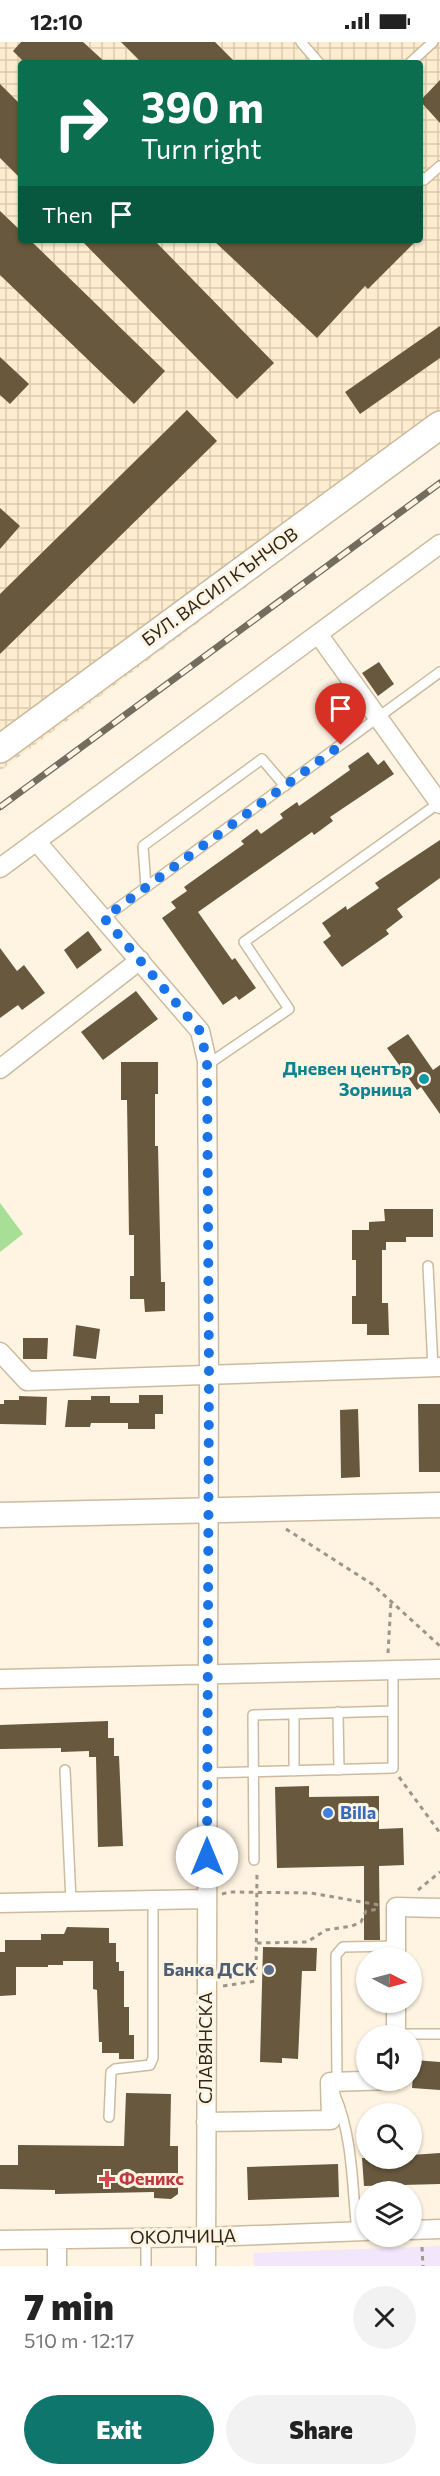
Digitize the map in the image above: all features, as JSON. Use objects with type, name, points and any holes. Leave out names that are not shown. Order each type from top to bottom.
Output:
[{"type":"main road","name":"БУЛ. ВАСИЛ КЪНЧОВ","points":[[0,749],[440,425]]},
{"type":"street","points":[[0,868],[440,544]]},
{"type":"street","points":[[318,634],[440,803]]},
{"type":"street","name":"СЛАВЯНСКА","points":[[36,842],[200,1031],[207,1065],[209,1375],[206,2266]]},
{"type":"street","points":[[0,1069],[140,960]]},
{"type":"street","points":[[0,1352],[27,1381],[437,1367]]},
{"type":"street","points":[[0,1515],[440,1505]]},
{"type":"street","points":[[0,1679],[440,1669]]},
{"type":"street","points":[[0,1903],[207,1899]]},
{"type":"street","points":[[396,1947],[396,1907],[440,1908]]},
{"type":"street","points":[[206,2122],[331,2120],[333,2082],[356,2081]]},
{"type":"street","points":[[422,2230],[440,2229]]},
{"type":"street","name":"ОКОЛЧИЦА","points":[[0,2240],[356,2232]]},
{"type":"street","points":[[57,2240],[57,2266]]},
{"type":"lane","points":[[301,42],[316,60]]},
{"type":"lane","points":[[413,60],[433,42]]},
{"type":"lane","points":[[423,179],[440,166]]},
{"type":"lane","points":[[104,918],[440,672]]},
{"type":"lane","points":[[146,887],[143,846],[216,792],[262,759],[285,786]]},
{"type":"lane","points":[[207,1065],[289,1009],[244,942],[440,803]]},
{"type":"lane","points":[[428,1266],[437,1367]]},
{"type":"lane","points":[[207,1773],[393,1768],[390,1670]]},
{"type":"lane","points":[[254,1860],[253,1715],[393,1711]]},
{"type":"lane","points":[[338,1712],[339,1770]]},
{"type":"lane","points":[[294,1714],[294,1771]]},
{"type":"lane","points":[[66,1770],[71,1902]]},
{"type":"lane","points":[[110,2117],[111,2073],[115,2069],[150,2065],[153,2058],[153,1900]]},
{"type":"lane","points":[[356,1948],[343,1947],[336,1955],[333,2082],[342,2110],[356,2199]]},
{"type":"lane","points":[[422,2034],[440,2034]]},
{"type":"lane","points":[[146,2238],[146,2266]]},
{"type":"path","points":[[271,1509],[286,1530],[372,1584],[440,1646]]},
{"type":"path","points":[[390,1670],[391,1601]]},
{"type":"path","points":[[393,1768],[440,1833]]},
{"type":"path","points":[[206,1988],[256,1981],[258,1892],[257,1862],[254,1860]]},
{"type":"path","points":[[207,1899],[230,1892],[311,1893],[396,1907]]},
{"type":"path","points":[[257,1943],[307,1942],[326,1930],[352,1926],[361,1922],[366,1911],[396,1907]]},
{"type":"shaded area","points":[[0,42],[440,42],[440,442],[0,771]]},
{"type":"shaded area","points":[[440,2246],[440,2266],[254,2266],[253,2253],[422,2247]]},
{"type":"green space","points":[[0,1203],[23,1234],[0,1252]]},
{"type":"building","points":[[21,42],[83,42],[103,60],[22,60],[13,51]]},
{"type":"building","points":[[121,42],[215,42],[233,60],[139,60]]},
{"type":"building","points":[[440,80],[440,123],[423,104],[423,98]]},
{"type":"building","points":[[0,84],[18,102],[18,176],[0,158]]},
{"type":"building","points":[[0,211],[18,228],[18,243],[33,243],[165,371],[134,404],[0,275]]},
{"type":"building","points":[[84,243],[157,243],[274,363],[237,399]]},
{"type":"building","points":[[216,243],[414,243],[368,289],[365,286],[317,338]]},
{"type":"building","points":[[440,326],[440,358],[360,414],[345,392]]},
{"type":"building","points":[[0,357],[29,384],[10,404],[0,395]]},
{"type":"building","points":[[187,410],[217,441],[0,654],[0,594]]},
{"type":"building","points":[[0,508],[20,526],[0,549]]},
{"type":"building","points":[[379,662],[394,684],[378,696],[362,673]]},
{"type":"building","points":[[368,752],[378,765],[384,760],[394,774],[330,817],[333,821],[314,835],[312,832],[198,912],[232,960],[235,958],[256,988],[239,1000],[236,996],[223,1005],[162,918],[176,908],[171,902],[187,891],[184,887],[244,844],[241,841],[257,829],[261,834],[283,818],[280,814],[297,802],[299,806],[350,770],[348,766]]},
{"type":"building","points":[[440,840],[440,878],[397,909],[403,917],[386,930],[389,934],[342,967],[323,942],[331,936],[322,923],[346,906],[347,910],[379,888],[375,883]]},
{"type":"building","points":[[88,931],[102,950],[77,969],[64,950]]},
{"type":"building","points":[[0,948],[17,971],[24,965],[45,993],[22,1010],[18,1005],[0,1018]]},
{"type":"building","points":[[136,991],[158,1019],[103,1060],[81,1032]]},
{"type":"building","name":"Дневен център Зорница","points":[[408,1034],[433,1070],[440,1065],[440,1114],[421,1087],[417,1090],[387,1048]]},
{"type":"building","points":[[121,1062],[158,1062],[158,1094],[155,1094],[155,1146],[158,1146],[161,1282],[165,1282],[165,1311],[145,1312],[144,1299],[130,1299],[130,1276],[134,1276],[134,1235],[129,1235],[127,1100],[121,1100]]},
{"type":"building","points":[[384,1209],[433,1209],[433,1237],[406,1237],[406,1242],[386,1242],[386,1250],[382,1250],[382,1303],[388,1303],[389,1335],[367,1335],[367,1324],[352,1324],[352,1296],[356,1296],[356,1260],[352,1260],[352,1230],[369,1230],[369,1222],[385,1221]]},
{"type":"building","points":[[76,1325],[100,1329],[96,1359],[73,1356]]},
{"type":"building","points":[[23,1338],[48,1338],[47,1359],[23,1359]]},
{"type":"building","points":[[139,1395],[163,1395],[163,1414],[155,1414],[155,1429],[128,1429],[128,1423],[91,1423],[90,1427],[65,1427],[68,1400],[91,1400],[91,1396],[110,1396],[110,1403],[139,1403]]},
{"type":"building","points":[[19,1396],[47,1397],[46,1425],[0,1424],[0,1404],[4,1404],[4,1400],[19,1400]]},
{"type":"building","points":[[418,1404],[440,1404],[440,1472],[419,1472]]},
{"type":"building","points":[[358,1409],[360,1477],[341,1478],[340,1410]]},
{"type":"building","points":[[108,1721],[108,1738],[114,1738],[114,1756],[119,1756],[123,1846],[98,1847],[96,1757],[89,1757],[89,1751],[61,1752],[61,1748],[0,1749],[0,1725]]},
{"type":"building","name":"Billa","points":[[309,1786],[309,1797],[379,1796],[379,1829],[403,1828],[404,1865],[379,1866],[380,1940],[364,1940],[364,1866],[277,1868],[275,1787]]},
{"type":"building","points":[[67,1927],[109,1928],[109,1943],[116,1943],[116,1962],[119,1962],[119,1971],[124,1971],[124,2007],[129,2007],[129,2035],[134,2035],[134,2059],[119,2059],[119,2053],[102,2053],[102,2042],[99,2042],[97,1990],[93,1989],[93,1961],[63,1961],[63,1965],[48,1965],[48,1967],[16,1967],[16,1995],[0,1996],[0,1952],[5,1952],[5,1940],[41,1940],[41,1934],[64,1934]]},
{"type":"building","points":[[263,1947],[317,1948],[316,1971],[302,1971],[298,2059],[282,2058],[282,2063],[260,2062]]},
{"type":"building","points":[[422,2061],[440,2062],[440,2090],[422,2089]]},
{"type":"building","points":[[126,2093],[171,2094],[170,2146],[178,2146],[178,2194],[171,2199],[154,2198],[154,2192],[55,2194],[55,2190],[0,2189],[0,2165],[18,2165],[18,2145],[124,2146]]},
{"type":"building","points":[[440,2153],[440,2184],[422,2184],[422,2181],[364,2181],[363,2169],[422,2169],[422,2154]]},
{"type":"building","points":[[338,2164],[339,2197],[248,2200],[247,2167]]},
{"type":"railway","points":[[0,807],[440,483]]},
{"type":"place","name":"Дневен център Зорница","points":[[424,1079]]},
{"type":"place","name":"Billa","points":[[328,1813]]},
{"type":"place","name":"Банка ДСК","points":[[269,1970]]},
{"type":"place","name":"Феникс","points":[[107,2179]]},
{"type":"route","points":[[207,1857],[209,1375],[207,1061],[200,1031],[104,918],[341,745]]}]
